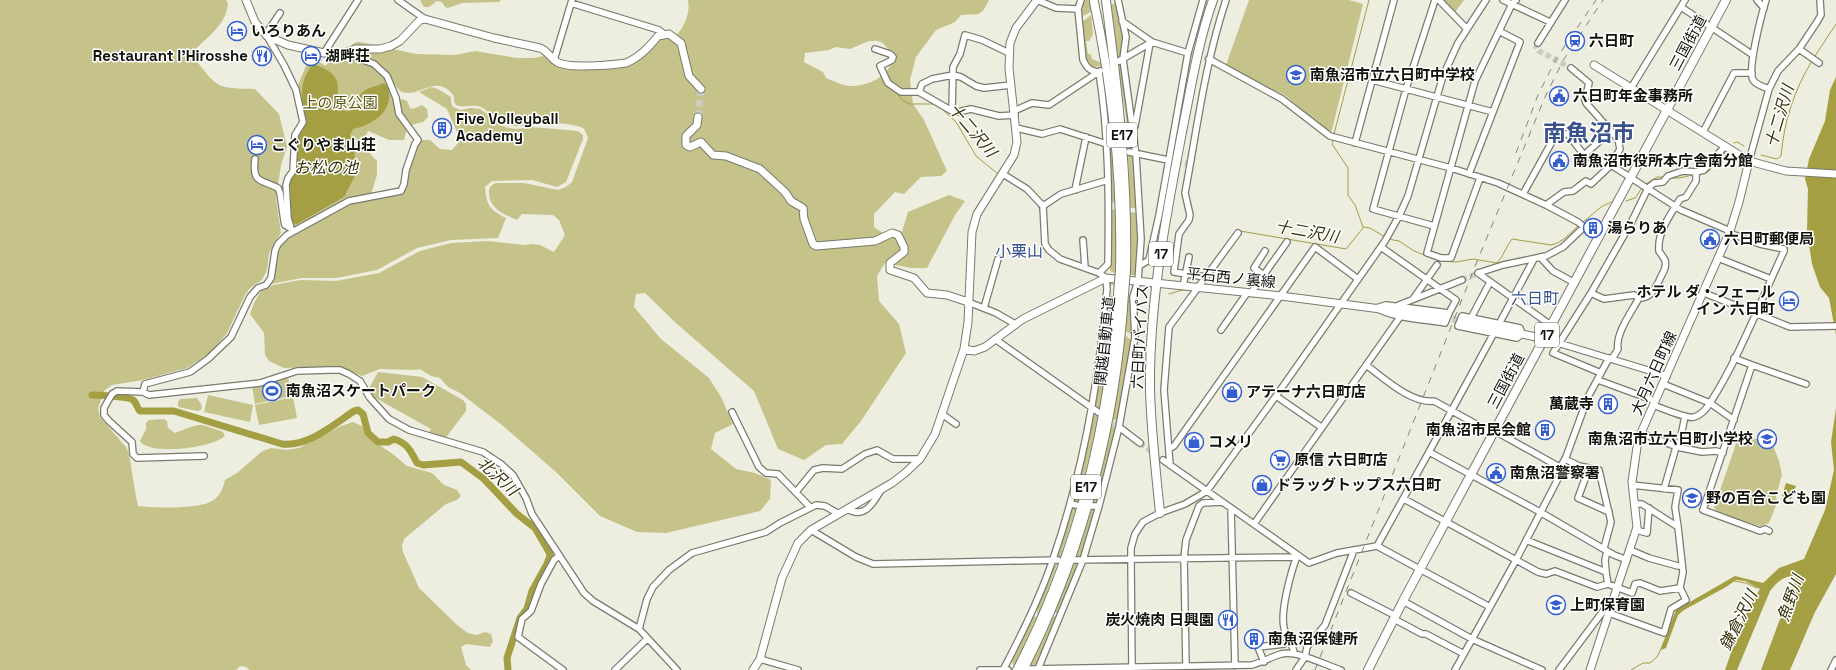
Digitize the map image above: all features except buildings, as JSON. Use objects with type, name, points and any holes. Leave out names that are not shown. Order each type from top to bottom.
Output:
[{"type":"highway","name":"六日町バイパス","points":[[1160,513],[1152,429],[1150,389],[1157,282],[1174,178],[1197,59],[1213,0]]},
{"type":"highway","name":"三国街道","points":[[1368,670],[1403,601],[1726,0]]},
{"type":"highway","name":"関越自動車道","points":[[1026,670],[1064,576],[1092,488],[1106,432],[1116,374],[1126,221],[1124,162],[1106,1]]},
{"type":"highway","name":"関越自動車道","points":[[1094,2],[1105,53],[1116,131],[1123,270]]},
{"type":"highway","name":"関越自動車道","points":[[1017,670],[1035,632],[1058,574],[1086,486],[1100,431],[1121,294]]},
{"type":"main road","points":[[246,0],[255,22],[266,35],[288,45],[324,53],[345,53],[355,49],[380,49],[391,46],[400,41],[420,20],[425,19],[494,38],[540,48],[545,50],[557,63],[567,66],[626,63],[635,60],[646,51],[658,36],[664,34],[672,36],[681,44],[689,76],[700,89]]},
{"type":"main road","points":[[753,670],[760,659],[782,578],[798,543],[811,530],[881,490],[905,473],[920,459],[935,434],[964,348],[968,322],[972,232],[978,214],[1014,155],[1017,142],[1009,53],[1012,36],[1035,1]]},
{"type":"main road","points":[[1594,65],[1749,161],[1768,167],[1790,171],[1836,174]]},
{"type":"main road","points":[[698,118],[697,125],[686,136],[686,145],[690,147],[700,142],[713,155],[726,156],[760,169],[785,192],[791,201],[803,208],[804,219],[813,244],[816,246],[875,241],[892,233],[898,235],[904,247],[904,252],[890,263],[890,270],[914,278],[928,293],[947,295],[968,302]]},
{"type":"main road","name":"大月六日町線","points":[[1590,670],[1636,530],[1637,523],[1632,485],[1637,447],[1654,403],[1704,293],[1729,232],[1739,202],[1749,161]]},
{"type":"main road","points":[[964,348],[974,351],[985,347],[1015,324],[1106,278]]},
{"type":"main road","name":"平石西ノ裏線","points":[[1106,278],[1157,282],[1198,288],[1281,296],[1442,317]]},
{"type":"main road","points":[[1462,321],[1545,339]]},
{"type":"street","points":[[324,53],[358,0]]},
{"type":"street","points":[[398,0],[425,19]]},
{"type":"street","points":[[1081,0],[1078,9],[1083,60],[1086,67],[1092,71],[1100,71]]},
{"type":"street","points":[[1038,669],[1083,560],[1099,506],[1119,427],[1135,337],[1133,297],[1138,281],[1141,239],[1134,131],[1121,60],[1126,37],[1118,0]]},
{"type":"street","points":[[1139,266],[1149,260],[1159,215],[1188,53],[1203,0]]},
{"type":"street","points":[[1202,277],[1174,272],[1179,234],[1189,220],[1190,215],[1185,193],[1209,59],[1226,0]]},
{"type":"street","points":[[1354,143],[1394,0]]},
{"type":"street","points":[[1434,226],[1373,209],[1406,89],[1435,0]]},
{"type":"street","points":[[1438,0],[1467,29]]},
{"type":"street","points":[[1132,668],[1131,548],[1135,534],[1143,522],[1160,513],[1185,504],[1207,491],[1385,241],[1408,196],[1436,97],[1450,59],[1486,0]]},
{"type":"street","points":[[1503,0],[1514,2],[1550,22]]},
{"type":"street","points":[[1538,43],[1565,0]]},
{"type":"street","points":[[1631,88],[1685,0]]},
{"type":"street","points":[[1757,0],[1764,8]]},
{"type":"street","points":[[1766,0],[1753,56],[1752,73],[1753,79],[1769,89]]},
{"type":"street","points":[[1749,161],[1769,89],[1778,71],[1800,50],[1821,15],[1820,0]]},
{"type":"street","points":[[1035,1],[1056,8],[1078,9]]},
{"type":"street","points":[[554,60],[571,2],[659,30],[664,34]]},
{"type":"street","points":[[1480,178],[1451,258],[1441,258],[1427,253],[1475,80],[1514,2]]},
{"type":"street","points":[[1681,7],[1753,56]]},
{"type":"street","points":[[280,13],[266,35],[284,65],[296,90],[303,122],[295,135],[293,171],[288,178],[286,186],[291,230]]},
{"type":"street","points":[[1122,21],[1151,43],[1188,53]]},
{"type":"street","points":[[1469,174],[1520,42],[1499,31]]},
{"type":"street","points":[[952,111],[953,67],[960,54],[965,35],[982,40],[1009,53]]},
{"type":"street","points":[[1121,60],[1151,43]]},
{"type":"street","points":[[1134,131],[1151,43]]},
{"type":"street","points":[[875,49],[890,54],[893,57],[892,60],[880,66],[888,83],[901,92],[919,92],[952,111],[958,112],[971,109],[999,116],[1015,113],[1032,103],[1049,105],[1100,71]]},
{"type":"street","points":[[1800,50],[1818,62]]},
{"type":"street","points":[[143,392],[145,384],[151,381],[161,380],[190,372],[208,360],[231,337],[250,297],[258,288],[266,284],[271,278],[278,244],[291,230],[349,201],[401,191],[404,184],[406,170],[415,144],[418,140],[399,114],[396,98],[387,76],[374,64],[345,53]]},
{"type":"street","points":[[1209,59],[1282,99],[1330,136],[1469,174],[1523,194],[1578,222],[1584,227],[1563,246],[1537,258],[1503,265],[1478,274],[1552,326]]},
{"type":"street","points":[[1546,205],[1564,192],[1573,191],[1586,181],[1591,184],[1610,165],[1620,149],[1618,139],[1586,103],[1585,100],[1590,83],[1571,68]]},
{"type":"street","points":[[1099,273],[1108,264],[1108,180],[1110,145],[1100,71]]},
{"type":"street","points":[[1703,132],[1734,72],[1752,73]]},
{"type":"street","points":[[919,92],[922,84],[932,79],[953,75],[961,77],[976,86],[984,88],[1011,85]]},
{"type":"street","points":[[1372,80],[1493,112]]},
{"type":"street","points":[[1016,128],[1042,134],[1060,129],[1110,145]]},
{"type":"street","points":[[1584,154],[1611,131]]},
{"type":"street","points":[[1523,194],[1554,138],[1560,134],[1568,134],[1584,154],[1610,165],[1675,206],[1729,232],[1760,244],[1784,249],[1734,358],[1704,412],[1694,417],[1685,416],[1598,380]]},
{"type":"street","points":[[1075,190],[1086,137]]},
{"type":"street","points":[[1601,373],[1553,353],[1570,329],[1631,223],[1647,188],[1683,171],[1696,174],[1704,170],[1725,146]]},
{"type":"street","points":[[1129,152],[1136,155],[1168,160]]},
{"type":"street","points":[[255,160],[254,170],[257,178],[263,183],[278,188],[285,225],[291,230]]},
{"type":"street","points":[[1003,174],[1027,189],[1043,206],[1045,244],[1049,250],[1060,259],[1099,273],[1106,278],[1107,289],[1095,410],[1074,505],[1034,614],[1003,670]]},
{"type":"street","points":[[1591,293],[1604,299],[1634,295],[1639,298],[1652,294],[1665,270],[1665,260],[1658,247],[1667,219],[1680,198],[1686,197],[1696,181],[1696,174]]},
{"type":"street","points":[[1043,206],[1061,194],[1108,180]]},
{"type":"street","points":[[1170,465],[1164,390],[1169,327],[1198,288],[1202,277],[1238,233]]},
{"type":"street","points":[[1083,240],[1085,268]]},
{"type":"street","points":[[1221,330],[1264,275],[1287,242]]},
{"type":"street","points":[[1169,449],[1174,446],[1315,247],[1358,279]]},
{"type":"street","points":[[1376,308],[1387,314],[1400,317],[1445,323],[1456,300],[1381,247]]},
{"type":"street","points":[[1264,275],[1254,268],[1265,251]]},
{"type":"street","points":[[1183,286],[1189,257]]},
{"type":"street","points":[[1537,258],[1553,270],[1575,283]]},
{"type":"street","points":[[1499,324],[1537,258]]},
{"type":"street","points":[[1718,258],[1771,279]]},
{"type":"street","points":[[984,308],[998,259]]},
{"type":"street","points":[[1412,299],[1437,266]]},
{"type":"street","points":[[1398,305],[1462,280]]},
{"type":"street","points":[[1471,318],[1490,282]]},
{"type":"street","points":[[1704,293],[1790,327],[1836,326]]},
{"type":"street","points":[[1455,670],[1516,560],[1563,469],[1561,466],[1588,397],[1601,373],[1618,349],[1618,343],[1624,324],[1639,298]]},
{"type":"street","points":[[968,302],[1000,315],[1004,319],[1011,320],[1015,324]]},
{"type":"street","points":[[1376,308],[1386,305],[1398,305],[1449,313]]},
{"type":"street","points":[[1462,316],[1499,324],[1520,328],[1522,334],[1517,338],[1458,326],[1462,316]]},
{"type":"street","points":[[1254,524],[1400,317]]},
{"type":"street","points":[[1377,546],[1494,333]]},
{"type":"street","points":[[995,339],[1095,410]]},
{"type":"street","points":[[1545,339],[1667,376]]},
{"type":"street","points":[[1734,358],[1806,384]]},
{"type":"street","points":[[1366,365],[1410,396],[1426,402],[1434,401],[1561,466]]},
{"type":"street","points":[[1752,365],[1704,510],[1760,531],[1766,529],[1769,531]]},
{"type":"street","points":[[204,456],[137,458],[133,454],[132,442],[109,422],[104,415],[104,408],[112,394],[117,391],[143,392],[149,395],[251,384],[297,371],[340,370],[349,374],[360,381],[370,398],[389,418],[409,430],[483,452],[501,464],[513,475],[526,498],[532,514],[584,593],[593,601],[639,629],[677,670]]},
{"type":"street","points":[[1663,384],[1710,403],[1734,420]]},
{"type":"street","points":[[1276,396],[1321,427]]},
{"type":"street","points":[[732,412],[759,467],[766,473],[778,474],[810,508]]},
{"type":"street","points":[[942,414],[956,424]]},
{"type":"street","points":[[1664,489],[1677,447],[1679,446],[1685,416]]},
{"type":"street","points":[[1119,427],[1140,443]]},
{"type":"street","points":[[1642,433],[1677,447],[1702,452],[1716,451],[1723,453]]},
{"type":"street","points":[[796,492],[814,470],[823,468],[842,469],[865,454],[877,450],[893,459],[920,459]]},
{"type":"street","points":[[1429,452],[1540,512],[1606,550],[1627,560]]},
{"type":"street","points":[[1565,459],[1579,466],[1599,470],[1611,522],[1605,560],[1608,584],[1616,591],[1632,593],[1635,584],[1640,583],[1660,590],[1680,588]]},
{"type":"street","points":[[1163,460],[1254,524],[1296,556],[1309,563],[1337,553],[1377,546],[1490,607]]},
{"type":"street","points":[[1590,468],[1578,498],[1609,512]]},
{"type":"street","points":[[1609,613],[1664,633],[1671,609],[1686,600],[1680,588],[1683,580],[1676,507],[1678,490],[1632,485]]},
{"type":"street","points":[[1404,499],[1538,572],[1546,574],[1555,571],[1597,587],[1608,584]]},
{"type":"street","points":[[1186,666],[1184,558],[1186,540],[1199,506],[1203,503],[1222,502]]},
{"type":"street","points":[[1634,504],[1642,504],[1678,527]]},
{"type":"street","points":[[639,629],[647,599],[653,587],[669,570],[692,553],[766,532],[816,505],[825,506],[839,514]]},
{"type":"street","points":[[1092,506],[1099,506]]},
{"type":"street","points":[[1231,508],[1235,666]]},
{"type":"street","points":[[1636,530],[1647,533],[1649,508]]},
{"type":"street","points":[[811,530],[873,564],[1055,560]]},
{"type":"street","points":[[1526,540],[1606,572]]},
{"type":"street","points":[[1296,670],[1305,657],[1307,647],[1325,626],[1354,550]]},
{"type":"street","points":[[1630,550],[1649,558],[1682,566]]},
{"type":"street","points":[[559,556],[554,560],[541,584],[531,611],[522,619],[518,637],[563,670]]},
{"type":"street","points":[[1074,560],[1296,556]]},
{"type":"street","points":[[1294,654],[1294,649],[1284,628],[1283,617],[1289,578],[1296,556]]},
{"type":"street","points":[[1559,670],[1606,609],[1616,591]]},
{"type":"street","points":[[1351,593],[1422,634],[1426,634],[1464,654]]},
{"type":"street","points":[[1403,601],[1472,639],[1542,670]]},
{"type":"street","points":[[1053,615],[1061,615]]},
{"type":"street","points":[[615,670],[647,639]]},
{"type":"street","points":[[1264,662],[1258,648],[1284,644]]},
{"type":"street","points":[[1026,670],[1252,665],[1264,662],[1281,654],[1294,654],[1341,670]]},
{"type":"street","points":[[760,659],[798,670]]},
{"type":"street","points":[[1832,670],[1836,660]]},
{"type":"street","points":[[980,670],[1008,670]]},
{"type":"green space","points":[[0,0],[226,0],[228,3],[227,11],[221,23],[195,50],[195,59],[209,76],[219,85],[233,88],[255,89],[279,114],[287,147],[281,165],[276,199],[281,233],[269,253],[267,270],[262,280],[250,288],[245,295],[227,333],[210,353],[187,368],[143,380],[112,385],[104,391],[98,408],[100,417],[126,447],[129,454],[138,506],[185,507],[210,502],[220,493],[225,480],[237,473],[261,452],[271,448],[286,450],[299,448],[341,426],[353,422],[362,426],[368,437],[407,466],[432,473],[444,485],[457,490],[461,496],[457,500],[446,504],[404,539],[402,546],[403,552],[419,588],[457,625],[468,633],[477,635],[485,632],[491,634],[493,641],[490,647],[466,644],[461,647],[466,665],[471,670],[250,670],[246,667],[240,666],[236,670],[0,670]]},
{"type":"green space","points":[[420,0],[501,0],[499,2],[462,3],[448,8],[445,7],[442,2],[437,1],[429,7],[424,7]]},
{"type":"green space","points":[[688,0],[989,0],[981,13],[961,15],[955,22],[936,30],[916,57],[910,80],[913,104],[924,120],[947,171],[941,176],[921,177],[904,194],[895,192],[874,214],[874,227],[883,233],[901,235],[908,212],[949,195],[965,201],[955,215],[927,268],[911,268],[885,263],[877,276],[879,301],[899,324],[906,353],[861,421],[842,444],[826,445],[804,460],[778,449],[754,391],[676,323],[645,293],[636,294],[634,307],[661,339],[709,378],[721,397],[733,424],[715,433],[711,449],[736,469],[755,473],[771,480],[770,499],[760,511],[666,533],[637,532],[600,516],[556,472],[502,425],[460,393],[448,387],[440,378],[431,376],[420,369],[380,369],[362,376],[347,370],[333,367],[284,368],[269,361],[265,355],[264,333],[250,314],[261,291],[273,285],[301,280],[336,281],[379,273],[420,251],[451,243],[488,241],[524,245],[531,244],[540,245],[554,252],[565,235],[559,220],[553,215],[522,214],[517,220],[502,213],[494,207],[490,198],[489,190],[491,186],[496,183],[524,183],[558,190],[566,187],[572,182],[588,138],[584,129],[574,125],[529,124],[517,126],[505,124],[481,107],[456,105],[454,96],[447,89],[441,86],[428,87],[409,93],[402,92],[398,89],[381,65],[353,53],[351,47],[353,44],[360,42],[416,54],[455,55],[475,51],[517,58],[534,58],[543,56],[548,58],[554,65],[576,70],[614,69],[627,67],[636,63],[650,51],[660,39],[672,39],[676,36],[683,27],[689,5]],"holes":[[[869,41],[878,41],[884,44],[890,54],[891,62],[885,73],[865,84],[854,86],[840,84],[826,78],[823,72],[804,62],[805,53],[829,50],[836,47],[850,49]]]},
{"type":"green space","points":[[1084,0],[1090,0],[1093,11],[1081,17]]},
{"type":"green space","name":"南魚沼市立六日町中学校","points":[[1249,0],[1349,0],[1363,4],[1332,130],[1329,131],[1324,129],[1286,96],[1226,65]]},
{"type":"green space","points":[[1439,0],[1464,0],[1453,15]]},
{"type":"green space","points":[[1116,3],[1124,40],[1122,54],[1118,58],[1111,5]]},
{"type":"green space","points":[[1091,15],[1093,34],[1089,41],[1086,41],[1088,54],[1091,54],[1092,59],[1102,63],[1103,66],[1092,67],[1086,60],[1082,22]]},
{"type":"green space","name":"上の原公園","points":[[345,53],[383,71],[399,114],[408,125],[404,140],[389,140],[368,131],[362,145],[377,161],[377,175],[370,197],[401,191],[418,140],[430,140],[440,149],[452,150],[458,143],[459,137],[447,109],[419,92],[431,87],[438,89],[451,97],[453,107],[461,110],[470,108],[480,109],[505,127],[516,129],[532,127],[578,131],[583,135],[583,139],[566,182],[557,187],[532,180],[492,181],[485,187],[488,203],[492,209],[506,218],[498,238],[451,240],[417,248],[377,270],[336,278],[301,278],[266,285],[271,278],[275,251],[292,232],[286,185],[293,171],[295,135],[303,122],[296,90],[308,61],[319,62],[326,66],[330,56]]},
{"type":"green space","points":[[1118,64],[1122,65],[1134,148],[1132,150],[1128,149],[1126,118]]},
{"type":"green space","points":[[1104,73],[1112,143],[1109,139],[1102,75]]},
{"type":"green space","points":[[402,99],[407,101],[410,108],[413,109],[422,105],[427,109],[428,117],[423,122],[411,125],[401,111],[400,100]]},
{"type":"green space","points":[[1113,148],[1116,204],[1111,202],[1109,150]]},
{"type":"green space","points":[[1128,154],[1135,157],[1138,206],[1136,208],[1130,208]]},
{"type":"green space","points":[[1116,208],[1115,273],[1110,271],[1110,267],[1111,211]]},
{"type":"green space","points":[[1130,212],[1137,213],[1139,236],[1139,253],[1135,275],[1129,275]]},
{"type":"green space","points":[[1108,296],[1114,296],[1112,322],[1107,317]]},
{"type":"green space","points":[[1128,299],[1133,299],[1133,331],[1131,334],[1125,331]]},
{"type":"green space","points":[[1107,324],[1112,326],[1100,410],[1095,406]]},
{"type":"green space","points":[[1125,335],[1131,340],[1131,344],[1118,419],[1114,420],[1112,419]]},
{"type":"green space","points":[[378,372],[422,377],[463,400],[466,404],[466,411],[444,440],[427,435],[431,429],[372,396],[368,390]]},
{"type":"green space","name":"南魚沼スケートパーク","points":[[288,378],[292,396],[255,404],[252,386]]},
{"type":"green space","points":[[208,395],[253,405],[250,422],[204,412]]},
{"type":"green space","points":[[293,397],[297,418],[259,425],[255,405]]},
{"type":"green space","points":[[197,398],[202,409],[198,411],[178,407],[178,402],[180,399]]},
{"type":"green space","points":[[1097,414],[1099,415],[1078,503],[1074,501],[1092,417]]},
{"type":"green space","points":[[164,419],[167,421],[168,428],[175,433],[190,427],[203,425],[223,432],[225,436],[208,444],[181,449],[156,448],[146,446],[140,441],[146,429],[146,423],[149,420]]},
{"type":"green space","points":[[1111,424],[1116,429],[1098,503],[1092,504]]},
{"type":"green space","points":[[1738,438],[1750,442],[1752,438],[1763,441],[1774,448],[1779,461],[1782,475],[1776,496],[1777,503],[1769,523],[1760,526],[1720,514],[1714,508]]},
{"type":"green space","points":[[1076,508],[1060,558],[1056,556],[1071,510]]},
{"type":"green space","points":[[1090,509],[1095,511],[1082,557],[1075,558]]},
{"type":"green space","points":[[1058,562],[1038,613],[1036,608],[1054,566]]},
{"type":"green space","points":[[1073,563],[1078,565],[1060,613],[1053,613]]},
{"type":"green space","points":[[1037,616],[1015,665],[1013,665],[1011,658],[1031,618]]},
{"type":"green space","points":[[1056,616],[1057,618],[1037,664],[1030,665],[1052,617]]},
{"type":"water","name":"お松の池","points":[[312,65],[327,70],[335,78],[338,87],[339,109],[350,111],[353,109],[363,92],[384,83],[388,90],[389,101],[383,113],[378,118],[366,125],[353,129],[350,135],[354,147],[356,174],[344,197],[297,224],[292,223],[290,182],[295,175],[297,164],[298,137],[306,122],[302,100],[304,79]]},
{"type":"water","points":[[1836,77],[1836,335],[1829,298],[1820,287],[1812,264],[1807,231],[1808,189],[1805,179],[1809,159],[1825,121],[1830,90]]},
{"type":"water","name":"魚野川","points":[[1836,408],[1836,574],[1815,612],[1790,670],[1761,670],[1796,576],[1784,578],[1770,591],[1737,670],[1725,670],[1743,619],[1760,589],[1745,581],[1736,580],[1684,610],[1678,615],[1666,648],[1660,650],[1676,610],[1735,576],[1763,583],[1779,568],[1804,559],[1825,510],[1834,470],[1831,442]]},
{"type":"water","points":[[1786,483],[1796,486],[1791,499],[1782,496]]},
{"type":"waterway","points":[[1334,134],[1369,0]]},
{"type":"waterway","name":"十二沢川","points":[[1815,56],[1836,24]]},
{"type":"waterway","name":"十二沢川","points":[[1761,155],[1777,159],[1781,156],[1787,119],[1800,83],[1812,61]]},
{"type":"waterway","name":"十二沢川","points":[[886,86],[897,93],[903,101],[910,104],[935,104]]},
{"type":"waterway","name":"十二沢川","points":[[941,108],[956,122],[976,156],[998,174]]},
{"type":"waterway","points":[[1333,141],[1332,144],[1348,168],[1348,195],[1355,205],[1363,227]]},
{"type":"waterway","name":"十二沢川","points":[[1734,143],[1737,142],[1744,146]]},
{"type":"waterway","name":"十二沢川","points":[[1698,175],[1709,171],[1725,153]]},
{"type":"waterway","name":"十二沢川","points":[[1669,178],[1679,178],[1693,175]]},
{"type":"waterway","name":"十二沢川","points":[[1646,184],[1657,177],[1664,177]]},
{"type":"waterway","name":"十二沢川","points":[[1004,178],[1011,182]]},
{"type":"waterway","name":"十二沢川","points":[[1626,201],[1635,198],[1642,188]]},
{"type":"waterway","name":"十二沢川","points":[[1022,189],[1031,198]]},
{"type":"waterway","name":"十二沢川","points":[[1583,222],[1601,207],[1611,202]]},
{"type":"waterway","name":"十二沢川","points":[[1038,204],[1040,211]]},
{"type":"waterway","name":"十二沢川","points":[[1441,261],[1456,262],[1473,259],[1497,263],[1512,239],[1551,245],[1562,240],[1578,226]]},
{"type":"waterway","name":"十二沢川","points":[[1363,227],[1370,228],[1385,237]]},
{"type":"waterway","name":"十二沢川","points":[[1240,231],[1346,249],[1363,228]]},
{"type":"waterway","name":"十二沢川","points":[[1042,234],[1042,246],[1046,251]]},
{"type":"waterway","name":"十二沢川","points":[[1388,239],[1399,241],[1414,251],[1432,258]]},
{"type":"waterway","name":"十二沢川","points":[[1048,253],[1054,257]]},
{"type":"waterway","name":"十二沢川","points":[[1204,275],[1215,260]]},
{"type":"waterway","name":"十二沢川","points":[[1090,273],[1100,277]]},
{"type":"waterway","name":"十二沢川","points":[[1197,284],[1201,279]]},
{"type":"waterway","name":"十二沢川","points":[[1110,284],[1116,284]]},
{"type":"waterway","name":"十二沢川","points":[[1169,294],[1182,290],[1192,290]]},
{"type":"waterway","name":"十二沢川","points":[[1141,291],[1145,292]]},
{"type":"waterway","name":"北沢川","points":[[92,395],[114,396],[131,399],[140,411],[174,411],[282,444],[292,444],[311,439],[354,411],[358,410],[363,414],[368,433],[378,442],[388,442],[394,439],[402,443],[408,448],[417,463],[423,465],[461,462],[484,479],[517,514],[535,528],[550,556],[532,591],[527,609],[520,618],[507,658],[508,670]]},
{"type":"waterway","name":"鎌倉沢川","points":[[1734,581],[1746,583],[1757,588]]},
{"type":"waterway","points":[[1631,670],[1643,663],[1650,663],[1657,657],[1661,649]]},
{"type":"tunnel","points":[[1538,43],[1536,47],[1539,51],[1571,68]]},
{"type":"tunnel","points":[[1188,53],[1209,59]]},
{"type":"tunnel","points":[[698,117],[701,89]]},
{"type":"tunnel","points":[[1168,160],[1190,164]]},
{"type":"tunnel","points":[[1462,280],[1478,273]]},
{"type":"tunnel","points":[[1442,317],[1462,321]]},
{"type":"tunnel","points":[[1106,418],[1119,427]]},
{"type":"tunnel","points":[[1140,443],[1163,460]]},
{"type":"tunnel","points":[[1037,614],[1053,615]]},
{"type":"railway","points":[[1516,153],[1538,95],[1556,59],[1596,0]]},
{"type":"railway","points":[[1315,670],[1476,264],[1545,97],[1564,59],[1603,0]]},
{"type":"place","name":"いろりあん","points":[[237,31]]},
{"type":"place","name":"六日町","points":[[1575,41]]},
{"type":"place","name":"Restaurant I'Hirosshe","points":[[262,56]]},
{"type":"place","name":"湖畔荘","points":[[311,56]]},
{"type":"place","name":"南魚沼市立六日町中学校","points":[[1296,75]]},
{"type":"place","name":"六日町年金事務所","points":[[1559,96]]},
{"type":"place","name":"Five Volleyball Academy","points":[[442,128]]},
{"type":"place","name":"こぐりやま山荘","points":[[257,145]]},
{"type":"place","name":"南魚沼市役所本庁舎南分館","points":[[1559,161]]},
{"type":"place","name":"湯らりあ","points":[[1593,228]]},
{"type":"place","name":"六日町郵便局","points":[[1710,239]]},
{"type":"place","name":"ホテル ダ・フェール イン 六日町","points":[[1789,301]]},
{"type":"place","name":"南魚沼スケートパーク","points":[[272,391]]},
{"type":"place","name":"アテーナ六日町店","points":[[1232,392]]},
{"type":"place","name":"萬蔵寺","points":[[1608,404]]},
{"type":"place","name":"南魚沼市民会館","points":[[1545,430]]},
{"type":"place","name":"南魚沼市立六日町小学校","points":[[1767,439]]},
{"type":"place","name":"コメリ","points":[[1194,442]]},
{"type":"place","name":"原信 六日町店","points":[[1280,460]]},
{"type":"place","name":"南魚沼警察署","points":[[1496,473]]},
{"type":"place","name":"ドラッグトップス六日町","points":[[1262,485]]},
{"type":"place","name":"野の百合こども園","points":[[1692,498]]},
{"type":"place","name":"上町保育園","points":[[1556,605]]},
{"type":"place","name":"炭火焼肉 日興園","points":[[1228,620]]},
{"type":"place","name":"南魚沼保健所","points":[[1254,639]]},
{"type":"district","name":"南魚沼市","points":[[1589,133]]},
{"type":"district","name":"小栗山","points":[[1019,251]]},
{"type":"district","name":"六日町","points":[[1535,298]]}]
